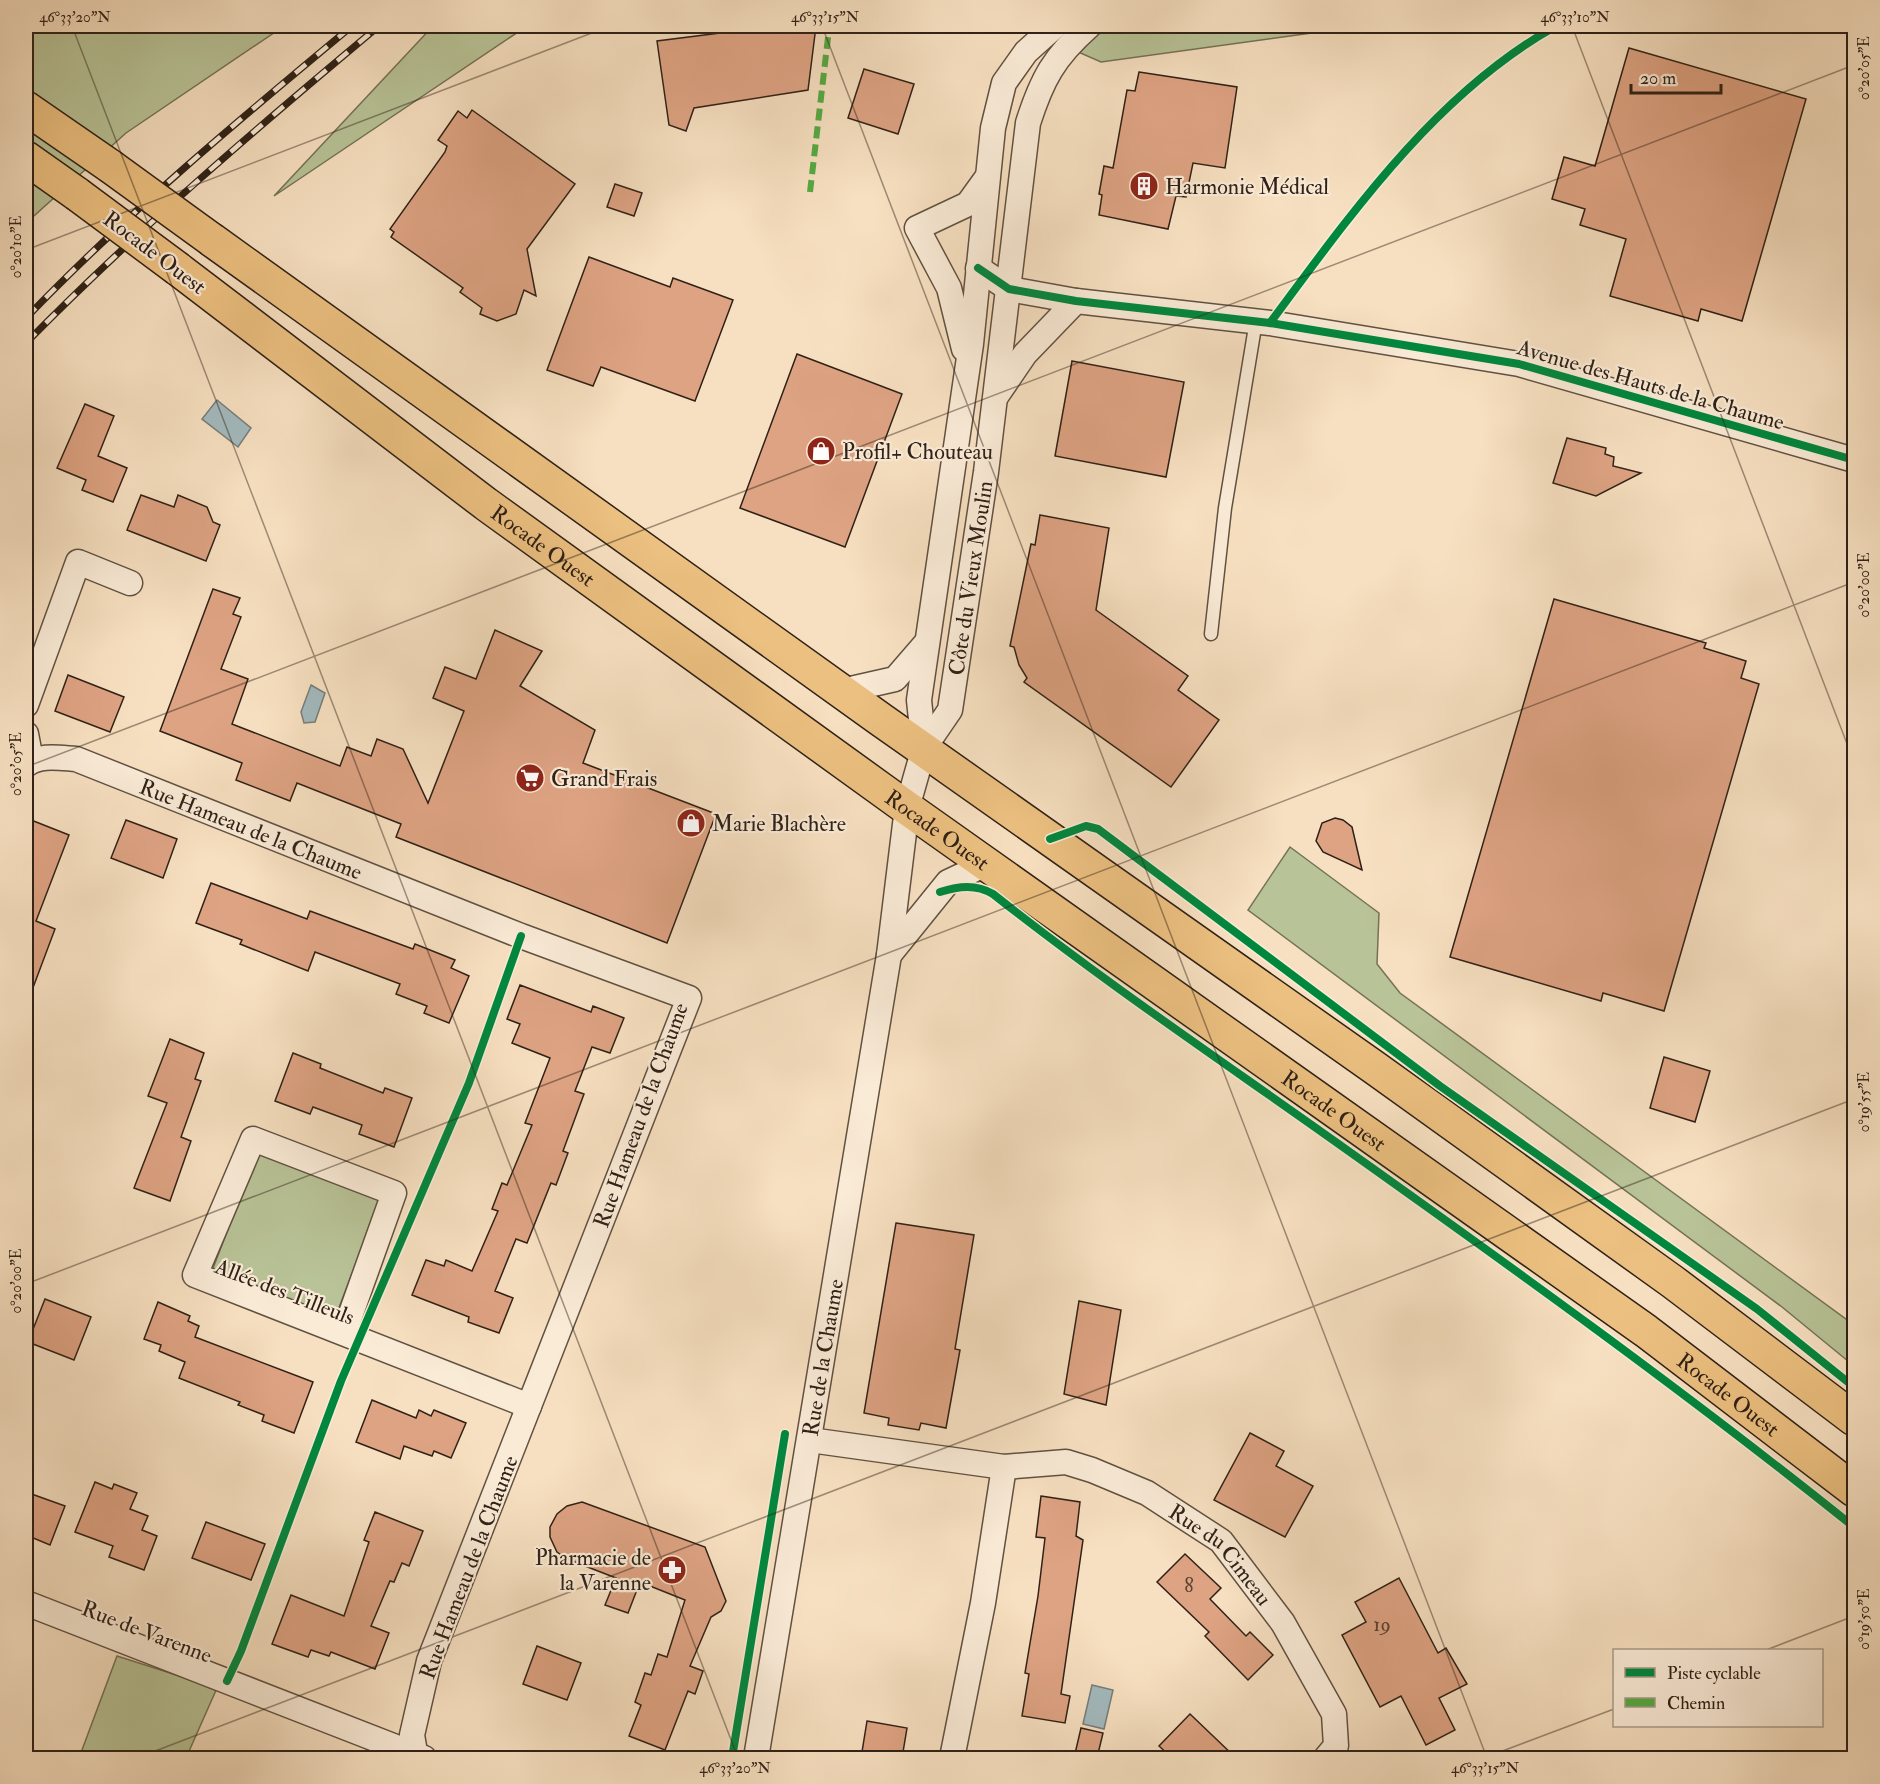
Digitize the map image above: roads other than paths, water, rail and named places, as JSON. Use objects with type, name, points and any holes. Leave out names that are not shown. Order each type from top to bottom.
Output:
[{"type":"main road","name":"Rocade Ouest","points":[[26,108],[1673,1282],[1854,1419]]},
{"type":"main road","name":"Rocade Ouest","points":[[26,158],[178,268],[486,504],[907,808],[1646,1331],[1854,1490]]},
{"type":"street","name":"Côte du Vieux Moulin","points":[[924,748],[919,700],[967,366],[993,128],[1004,83],[1026,52],[1055,26]]},
{"type":"street","name":"Côte du Vieux Moulin","points":[[924,748],[950,710],[995,397],[1028,123],[1040,85],[1059,55],[1089,26]]},
{"type":"street","points":[[967,366],[949,288],[917,228],[968,204],[988,177]]},
{"type":"street","name":"Avenue des Hauts de la Chaume","points":[[978,268],[1009,289],[1076,301],[1256,321],[1519,364],[1854,460]]},
{"type":"street","points":[[995,397],[1025,354],[1076,301]]},
{"type":"street","points":[[26,705],[78,562],[130,583]]},
{"type":"street","name":"Côte du Vieux Moulin","points":[[842,691],[895,679],[927,642]]},
{"type":"street","name":"Rue Hameau de la Chaume","points":[[26,734],[28,763],[54,757],[76,759],[521,936],[689,998],[429,1661],[412,1735],[418,1758]]},
{"type":"street","name":"Rue de la Chaume","points":[[756,1758],[889,954],[907,808],[924,748]]},
{"type":"street","points":[[889,954],[948,882],[986,864]]},
{"type":"street","name":"Allée des Tilleuls","points":[[344,1333],[394,1192],[253,1139],[195,1275],[529,1406]]},
{"type":"street","name":"Rue du Cimeau","points":[[810,1440],[1004,1467],[1066,1462],[1092,1470],[1147,1493],[1221,1541],[1283,1623],[1334,1714],[1336,1746],[1326,1758]]},
{"type":"street","points":[[952,1758],[983,1603],[1004,1467]]},
{"type":"street","name":"Rue de Varenne","points":[[26,1603],[418,1758]]},
{"type":"lane","points":[[1211,634],[1225,508],[1256,321]]},
{"type":"water","points":[[217,400],[251,428],[238,447],[202,419]]},
{"type":"water","points":[[311,685],[325,693],[315,722],[304,723],[301,712]]},
{"type":"water","points":[[1092,1685],[1113,1690],[1104,1729],[1083,1724]]},
{"type":"railway","points":[[26,318],[144,204],[352,26]]},
{"type":"railway","points":[[26,343],[155,220],[243,141],[379,26]]},
{"type":"place","name":"Harmonie Médical","points":[[1144,186]]},
{"type":"place","name":"Profil+ Chouteau","points":[[821,451]]},
{"type":"place","name":"Grand Frais","points":[[530,778]]},
{"type":"place","name":"Marie Blachère","points":[[691,823]]},
{"type":"place","name":"Pharmacie de la Varenne","points":[[672,1570]]}]
